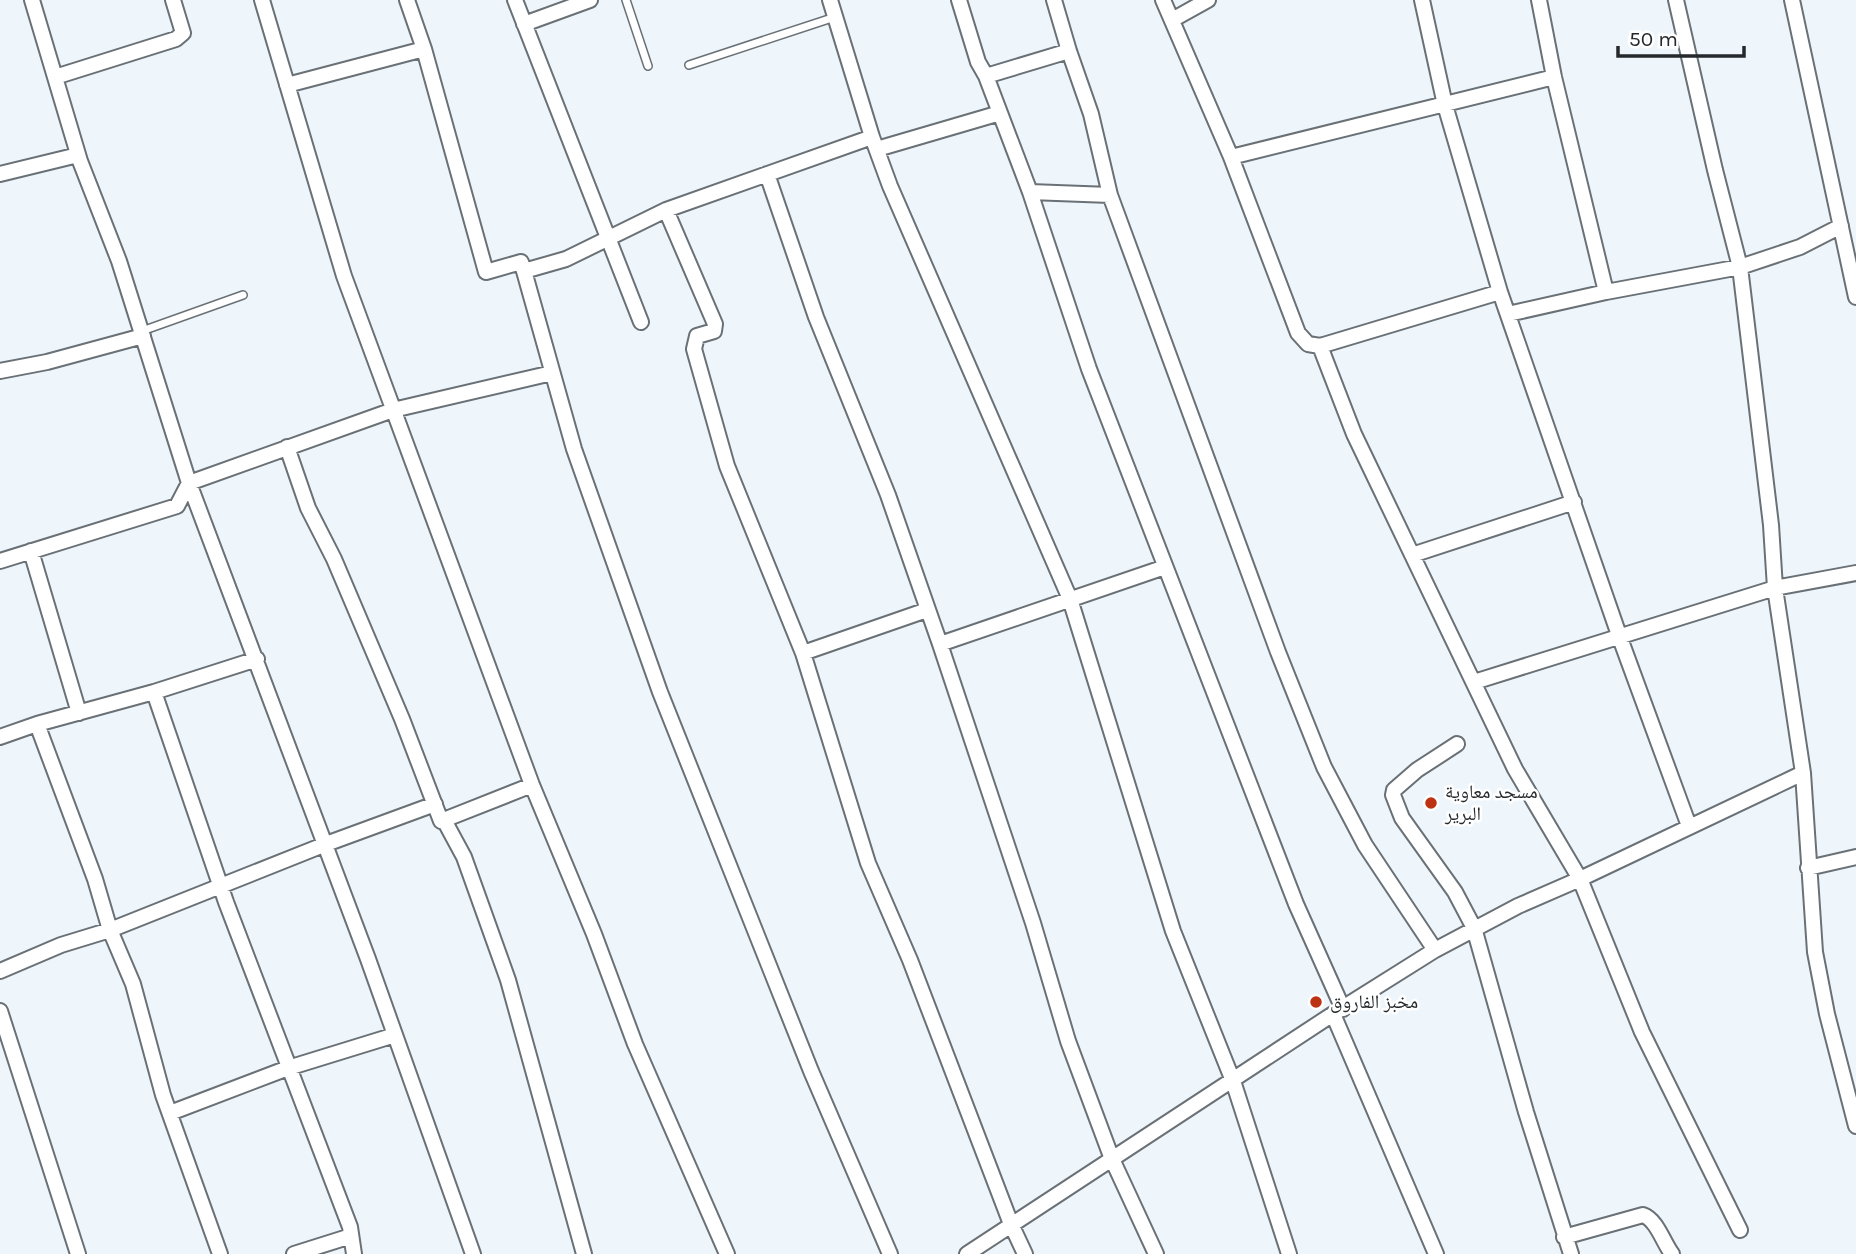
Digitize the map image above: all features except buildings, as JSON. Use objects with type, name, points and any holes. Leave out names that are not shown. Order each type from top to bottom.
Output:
[{"type":"street","points":[[32,0],[78,155],[119,261],[189,483],[326,844],[473,1254]]},
{"type":"street","points":[[55,76],[176,39],[183,33],[173,0]]},
{"type":"street","points":[[262,0],[344,276],[532,785],[594,934],[635,1044],[727,1254]]},
{"type":"street","points":[[407,0],[424,49],[486,272],[521,262],[574,449],[660,692],[811,1070],[890,1254]]},
{"type":"street","points":[[515,0],[641,322]]},
{"type":"street","points":[[524,24],[590,0]]},
{"type":"street","points":[[830,0],[890,186],[1070,599],[1173,931],[1233,1081],[1289,1254]]},
{"type":"street","points":[[959,0],[978,62],[986,76],[1030,192],[1089,369],[1296,904],[1436,1254]]},
{"type":"street","points":[[1054,0],[1091,114],[1110,195],[1278,652],[1324,767],[1365,845],[1435,950]]},
{"type":"street","points":[[1163,0],[1231,157],[1297,333],[1308,344],[1320,346],[1500,292]]},
{"type":"street","points":[[1172,20],[1208,0]]},
{"type":"street","points":[[1422,0],[1445,105],[1500,292],[1620,638],[1689,826]]},
{"type":"street","points":[[1539,0],[1554,77],[1606,292]]},
{"type":"street","points":[[1676,0],[1714,170],[1740,267],[1771,525],[1775,588],[1803,773],[1815,952],[1827,1014],[1856,1126]]},
{"type":"street","points":[[1792,0],[1856,297]]},
{"type":"street","points":[[287,85],[424,49]]},
{"type":"street","points":[[986,76],[1069,51]]},
{"type":"street","points":[[1231,157],[1554,77]]},
{"type":"street","points":[[524,271],[566,259],[666,210],[767,174],[874,143],[1000,113]]},
{"type":"street","points":[[0,174],[78,155]]},
{"type":"street","points":[[767,174],[816,317],[888,495],[940,644],[1033,923],[1068,1041],[1112,1160],[1156,1254]]},
{"type":"street","points":[[1030,192],[1110,195]]},
{"type":"street","points":[[666,210],[715,324],[714,331],[697,336],[694,349],[727,466],[803,653],[868,863],[910,960],[1025,1254]]},
{"type":"street","points":[[1508,314],[1606,292],[1740,267],[1800,247],[1841,226]]},
{"type":"street","points":[[0,371],[47,362],[143,334]]},
{"type":"street","points":[[1320,346],[1354,434],[1515,769],[1580,880],[1642,1032],[1740,1230]]},
{"type":"street","points":[[0,561],[177,506],[189,483],[393,410],[552,373]]},
{"type":"street","points":[[287,447],[308,508],[355,608],[441,821],[444,820],[464,858],[508,980],[584,1254]]},
{"type":"street","points":[[1412,555],[1574,502]]},
{"type":"street","points":[[31,551],[79,713]]},
{"type":"street","points":[[940,644],[1166,567]]},
{"type":"street","points":[[1474,682],[1775,588],[1856,573]]},
{"type":"street","points":[[803,653],[927,610]]},
{"type":"street","points":[[0,737],[257,659]]},
{"type":"street","points":[[154,692],[220,885],[350,1227],[354,1254]]},
{"type":"street","points":[[37,724],[95,879],[110,930],[133,984],[170,1113],[220,1254]]},
{"type":"street","points":[[1457,744],[1418,770],[1394,790],[1393,795],[1402,818],[1455,892],[1474,928],[1571,1254]]},
{"type":"street","points":[[967,1254],[1435,950],[1474,928],[1803,773]]},
{"type":"street","points":[[444,820],[532,785]]},
{"type":"street","points":[[0,971],[61,945],[110,930],[220,885],[435,804]]},
{"type":"street","points":[[1808,867],[1856,858]]},
{"type":"street","points":[[0,1011],[78,1254]]},
{"type":"street","points":[[170,1113],[288,1068],[395,1035]]},
{"type":"street","points":[[1564,1237],[1643,1214],[1653,1221],[1672,1254]]},
{"type":"street","points":[[294,1254],[351,1236]]},
{"type":"lane","points":[[626,0],[648,66]]},
{"type":"lane","points":[[690,65],[835,17]]},
{"type":"lane","points":[[143,334],[243,295]]},
{"type":"place","name":"مسجد معاوية البرير","points":[[1431,803]]},
{"type":"place","name":"مخبز الفاروق","points":[[1316,1002]]}]
